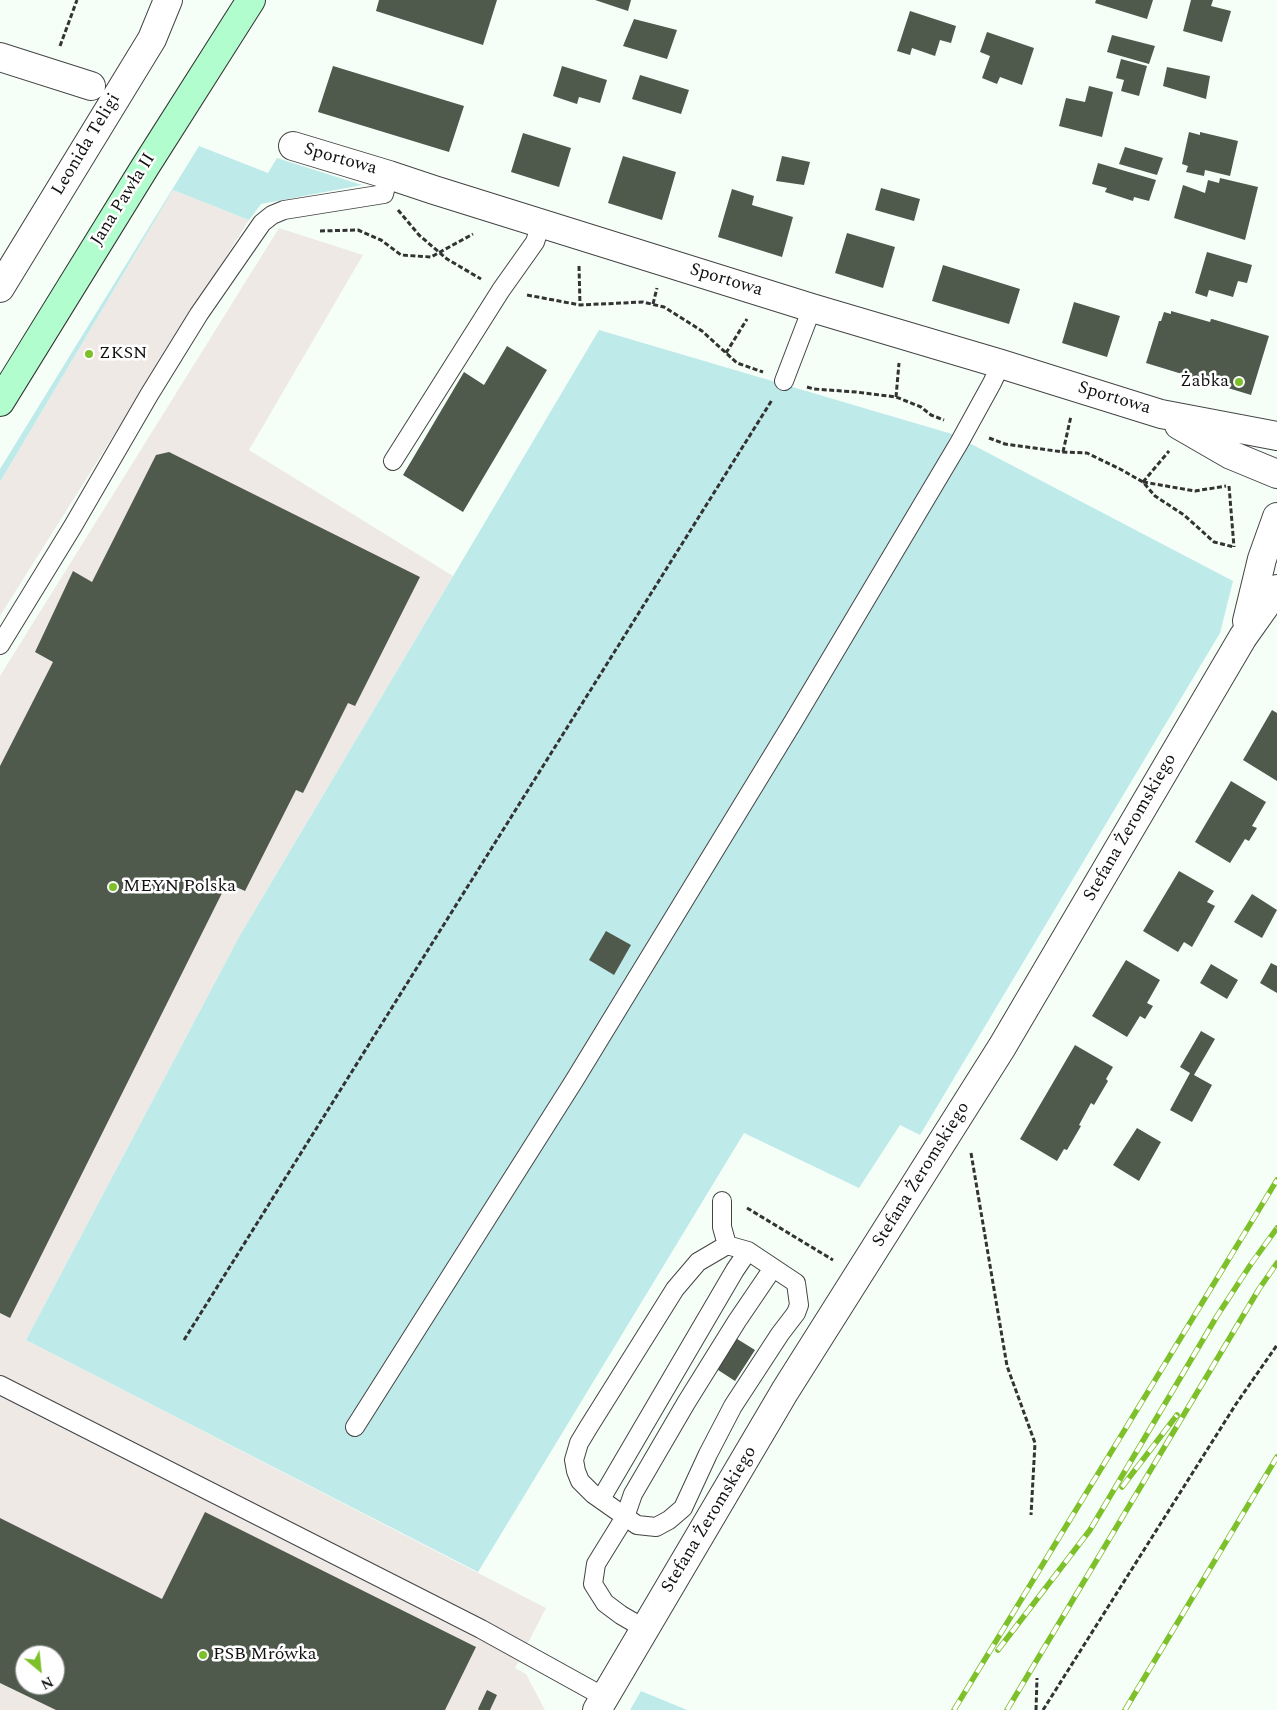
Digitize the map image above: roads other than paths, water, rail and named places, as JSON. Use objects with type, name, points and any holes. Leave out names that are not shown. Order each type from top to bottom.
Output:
[{"type":"main road","name":"Jana Pawła II","points":[[0,402],[139,175],[251,0]]},
{"type":"street","name":"Leonida Teligi","points":[[0,288],[152,39],[168,0]]},
{"type":"street","points":[[0,57],[90,86]]},
{"type":"street","name":"Sportowa","points":[[293,146],[387,184],[434,190],[1161,414],[1277,436]]},
{"type":"street","name":"Sportowa","points":[[1161,414],[1231,455],[1277,474]]},
{"type":"street","name":"Stefana Żeromskiego","points":[[1243,637],[1262,559],[1277,516]]},
{"type":"street","name":"Stefana Żeromskiego","points":[[601,1704],[786,1391],[1002,1047],[1243,637],[1277,589]]},
{"type":"lane","points":[[0,645],[199,314],[262,223],[272,215],[284,210],[387,184]]},
{"type":"lane","points":[[393,461],[501,290],[534,242],[541,223]]},
{"type":"lane","points":[[784,381],[812,308]]},
{"type":"lane","points":[[354,1427],[574,1081],[798,713],[959,443],[1001,364]]},
{"type":"lane","points":[[722,1201],[722,1227],[727,1245]]},
{"type":"lane","points":[[727,1245],[748,1251],[796,1283],[799,1305],[796,1313],[733,1406],[683,1508],[669,1520],[656,1527],[637,1525],[580,1481],[574,1460],[579,1443],[675,1289],[698,1262],[727,1245]]},
{"type":"lane","points":[[601,1499],[748,1251]]},
{"type":"lane","points":[[645,1629],[605,1603],[593,1584],[596,1564],[625,1517],[633,1494],[686,1403],[737,1321],[773,1268]]},
{"type":"lane","points":[[0,1385],[481,1629],[601,1704]]},
{"type":"railway","points":[[954,1710],[1277,1180]]},
{"type":"railway","points":[[998,1650],[1090,1530],[1217,1316],[1277,1228]]},
{"type":"railway","points":[[1007,1710],[1259,1289],[1277,1263]]},
{"type":"railway","points":[[1122,1487],[1177,1415]]},
{"type":"railway","points":[[1125,1710],[1277,1457]]},
{"type":"place","name":"ZKSN","points":[[89,354]]},
{"type":"place","name":"Żabka","points":[[1239,382]]},
{"type":"place","name":"MEYN Polska","points":[[113,887]]},
{"type":"place","name":"PSB Mrówka","points":[[203,1655]]}]
